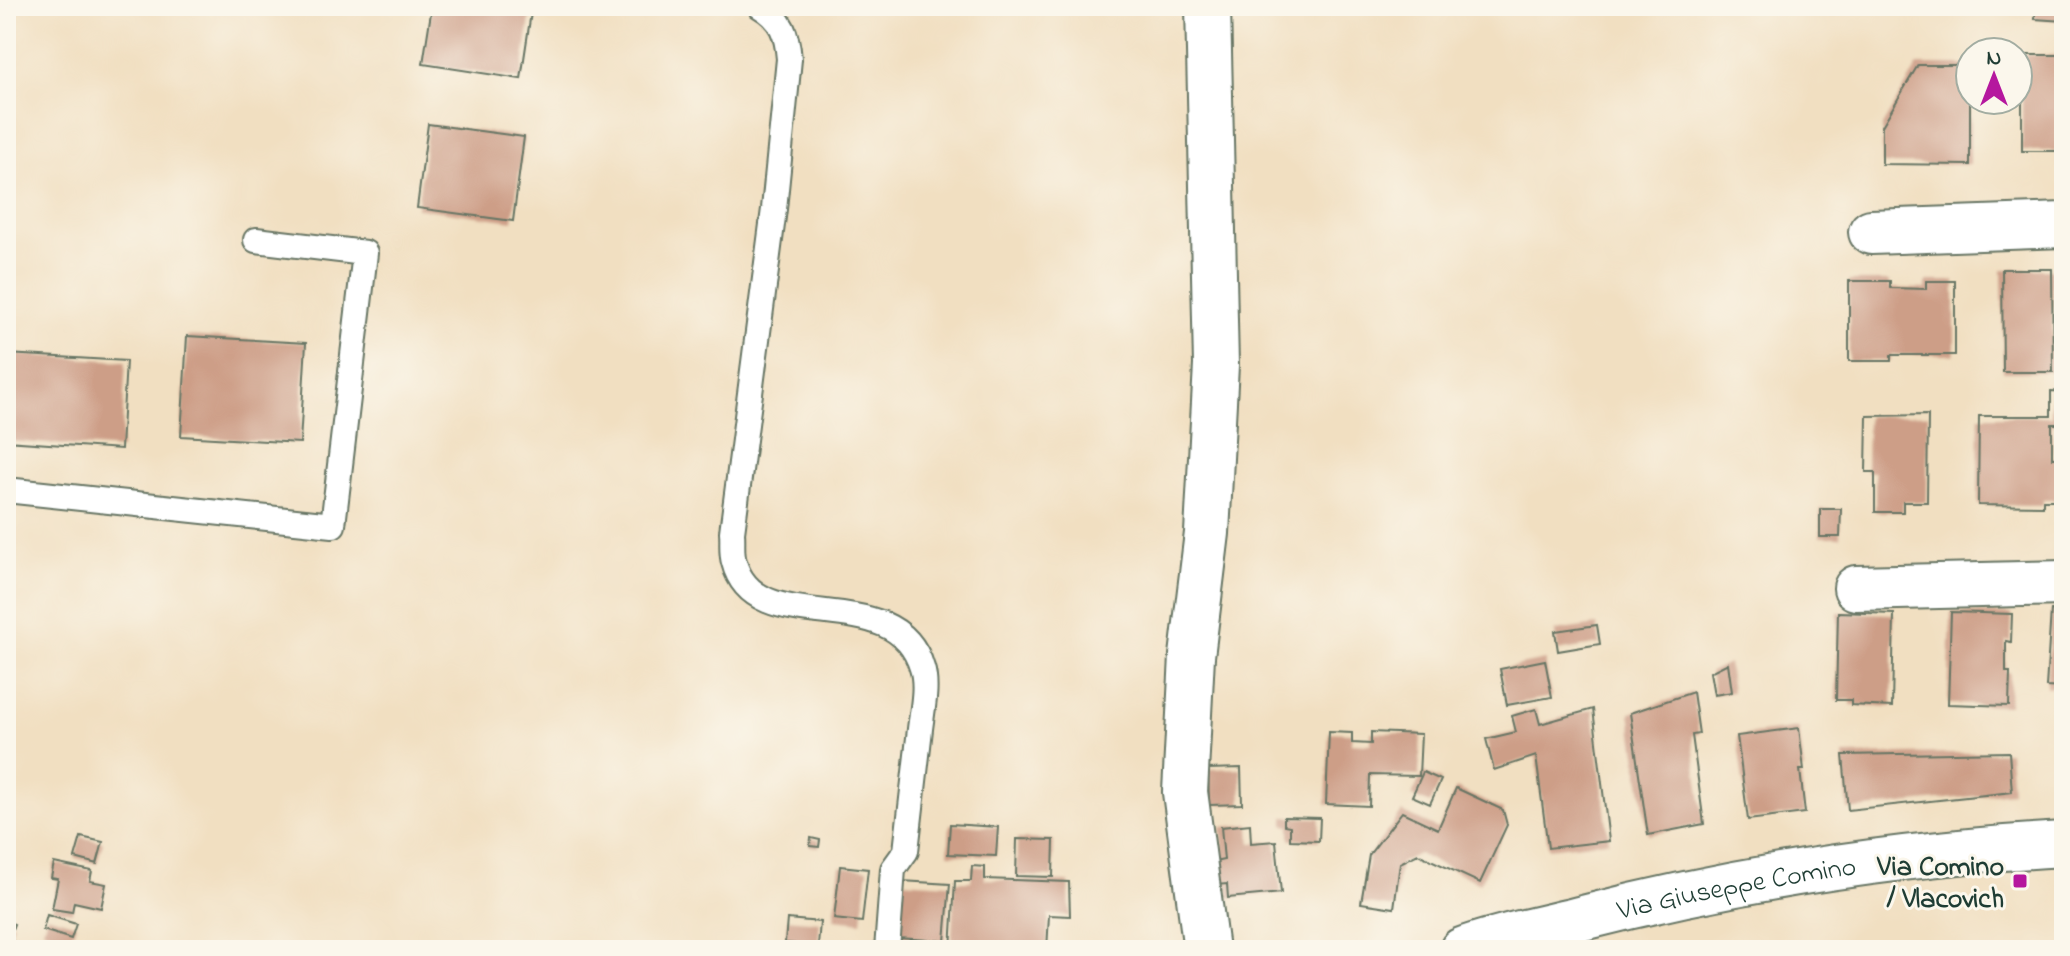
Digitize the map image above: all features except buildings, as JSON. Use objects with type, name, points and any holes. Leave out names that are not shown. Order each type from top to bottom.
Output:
[{"type":"street","points":[[1206,950],[1185,792],[1192,656],[1207,533],[1216,365],[1208,6]]},
{"type":"street","points":[[1871,232],[2064,225]]},
{"type":"street","points":[[1856,588],[2064,583]]},
{"type":"street","name":"Via Giuseppe Comino","points":[[1462,950],[1647,901],[1781,877],[1980,849],[2064,844]]},
{"type":"lane","points":[[760,6],[775,15],[787,36],[789,59],[774,209],[732,532],[734,563],[746,587],[775,605],[869,618],[890,625],[912,646],[923,669],[924,696],[906,851],[893,869],[887,950]]},
{"type":"lane","points":[[6,490],[333,525],[365,253],[256,240]]},
{"type":"place","name":"Via Comino / Vlacovich","points":[[2020,881]]}]
